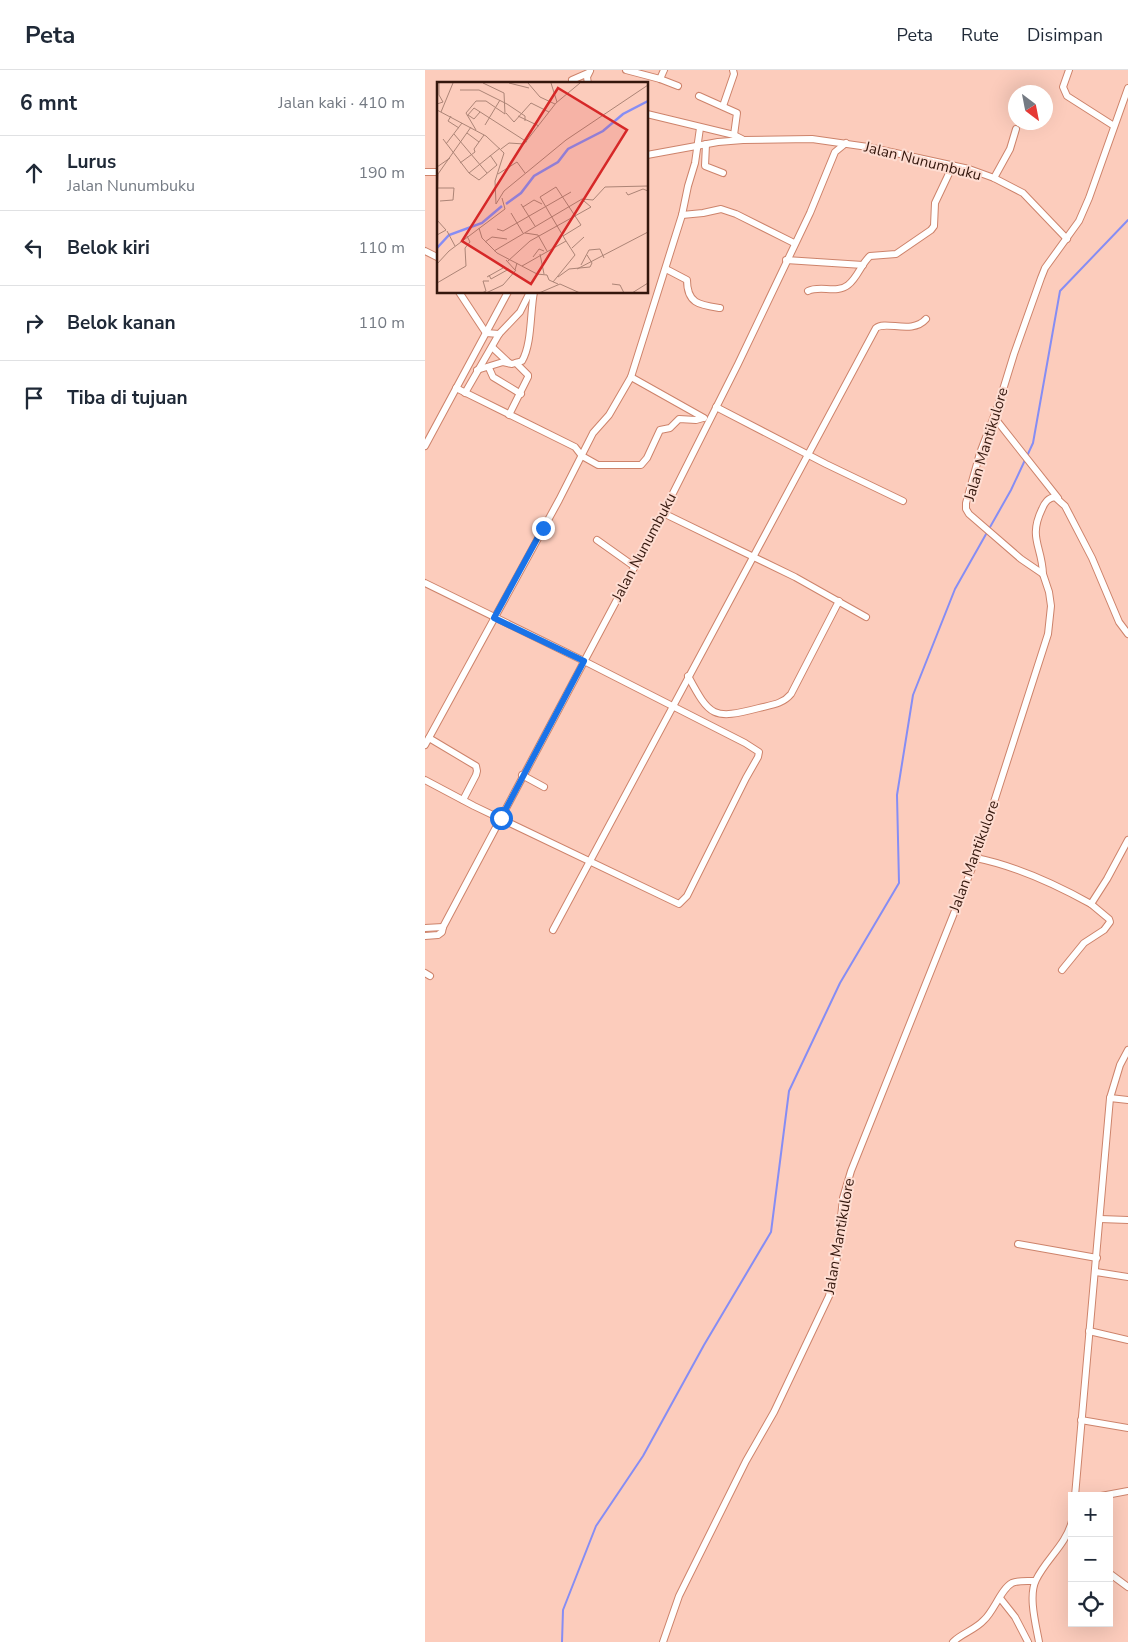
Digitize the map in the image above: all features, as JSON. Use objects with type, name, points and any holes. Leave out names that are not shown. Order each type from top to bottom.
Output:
[{"type":"street","points":[[626,70],[678,86]]},
{"type":"street","points":[[660,79],[664,70]]},
{"type":"street","points":[[723,106],[734,74],[733,70]]},
{"type":"street","points":[[1069,70],[1063,87],[1067,96],[1114,126]]},
{"type":"street","points":[[572,80],[589,72]]},
{"type":"street","name":"Jalan Mantikulore","points":[[663,1642],[679,1596],[746,1461],[774,1412],[829,1296],[836,1266],[843,1198],[851,1170],[976,858],[1051,626],[1049,592],[1043,574],[969,514],[966,509],[966,503],[980,453],[1041,278],[1045,268],[1079,221],[1128,88]]},
{"type":"street","points":[[699,96],[737,113],[734,135]]},
{"type":"street","points":[[649,115],[734,135],[743,140]]},
{"type":"street","points":[[425,745],[593,433],[609,415],[631,377],[682,214],[687,186],[695,163],[700,128]]},
{"type":"street","points":[[995,178],[1009,150],[1016,130]]},
{"type":"street","name":"Jalan Nunumbuku","points":[[649,156],[706,144],[743,140],[812,139],[846,143],[953,165],[995,178],[1023,193],[1067,238]]},
{"type":"street","name":"Jalan Nunumbuku","points":[[443,927],[522,775],[663,513],[706,420],[716,407],[810,213],[835,152],[846,143]]},
{"type":"street","points":[[706,144],[705,166],[723,173]]},
{"type":"street","points":[[808,291],[814,288],[845,287],[857,275],[868,258],[897,254],[931,230],[934,226],[935,203],[953,165]]},
{"type":"street","points":[[682,214],[703,213],[721,208],[794,243]]},
{"type":"street","points":[[425,251],[437,257]]},
{"type":"street","points":[[786,260],[863,265]]},
{"type":"street","points":[[666,269],[687,280],[691,296],[698,304],[720,308]]},
{"type":"street","points":[[460,294],[486,333]]},
{"type":"street","points":[[425,446],[507,294]]},
{"type":"street","points":[[465,393],[499,334],[520,312],[529,294]]},
{"type":"street","points":[[477,370],[489,368],[503,362],[513,364],[523,361],[528,348],[534,294]]},
{"type":"street","points":[[553,930],[876,328],[881,325],[893,327],[917,326],[926,319]]},
{"type":"street","points":[[486,333],[499,334]]},
{"type":"street","points":[[492,347],[528,374],[521,394],[509,415]]},
{"type":"street","points":[[489,368],[493,377],[521,394]]},
{"type":"street","points":[[631,377],[706,420]]},
{"type":"street","points":[[457,388],[575,447],[582,456],[598,466],[641,465],[647,458],[660,430],[670,428],[679,419],[706,420]]},
{"type":"street","points":[[716,407],[903,501]]},
{"type":"street","points":[[994,417],[1065,506],[1092,558],[1119,622],[1128,634]]},
{"type":"street","points":[[1043,574],[1042,560],[1035,538],[1035,524],[1048,499],[1059,498]]},
{"type":"street","points":[[663,513],[839,601],[866,617]]},
{"type":"street","points":[[597,540],[635,567]]},
{"type":"street","points":[[425,583],[584,661],[745,743],[759,752],[687,896],[679,904],[425,780]]},
{"type":"street","points":[[689,676],[703,704],[716,713],[726,715],[743,713],[783,701],[791,694],[839,601]]},
{"type":"street","points":[[429,738],[476,766],[476,775],[463,800]]},
{"type":"street","points":[[522,775],[544,787]]},
{"type":"street","points":[[1091,904],[1128,840]]},
{"type":"street","points":[[976,858],[1032,875],[1066,890],[1091,904],[1109,919],[1110,922],[1104,930],[1084,943],[1062,970]]},
{"type":"street","points":[[425,928],[443,927],[442,932],[438,935],[425,936]]},
{"type":"street","points":[[1075,1492],[1111,1098],[1120,1064],[1128,1050]]},
{"type":"street","points":[[1111,1098],[1128,1100]]},
{"type":"street","points":[[1100,1220],[1128,1220]]},
{"type":"street","points":[[1018,1244],[1097,1258]]},
{"type":"street","points":[[1096,1272],[1128,1277]]},
{"type":"street","points":[[1089,1331],[1128,1340]]},
{"type":"street","points":[[1081,1420],[1128,1428]]},
{"type":"street","points":[[1113,1494],[1128,1492]]},
{"type":"street","points":[[1039,1642],[1033,1604],[1035,1581],[1069,1537]]},
{"type":"street","points":[[1113,1576],[1128,1588]]},
{"type":"street","points":[[953,1642],[960,1635],[973,1629],[985,1620],[1007,1587],[1013,1583],[1035,1581]]},
{"type":"street","points":[[1000,1598],[1015,1617],[1028,1642]]},
{"type":"waterway","points":[[1027,456],[1033,443],[1060,291],[1128,220]]},
{"type":"waterway","points":[[562,1642],[563,1610],[596,1526],[643,1456],[704,1345],[771,1232],[789,1091],[840,983],[899,883],[897,795],[913,695],[955,589],[1011,490],[1025,460]]},
{"type":"route","points":[[501,818],[522,775],[584,661],[494,618],[543,528]]}]
